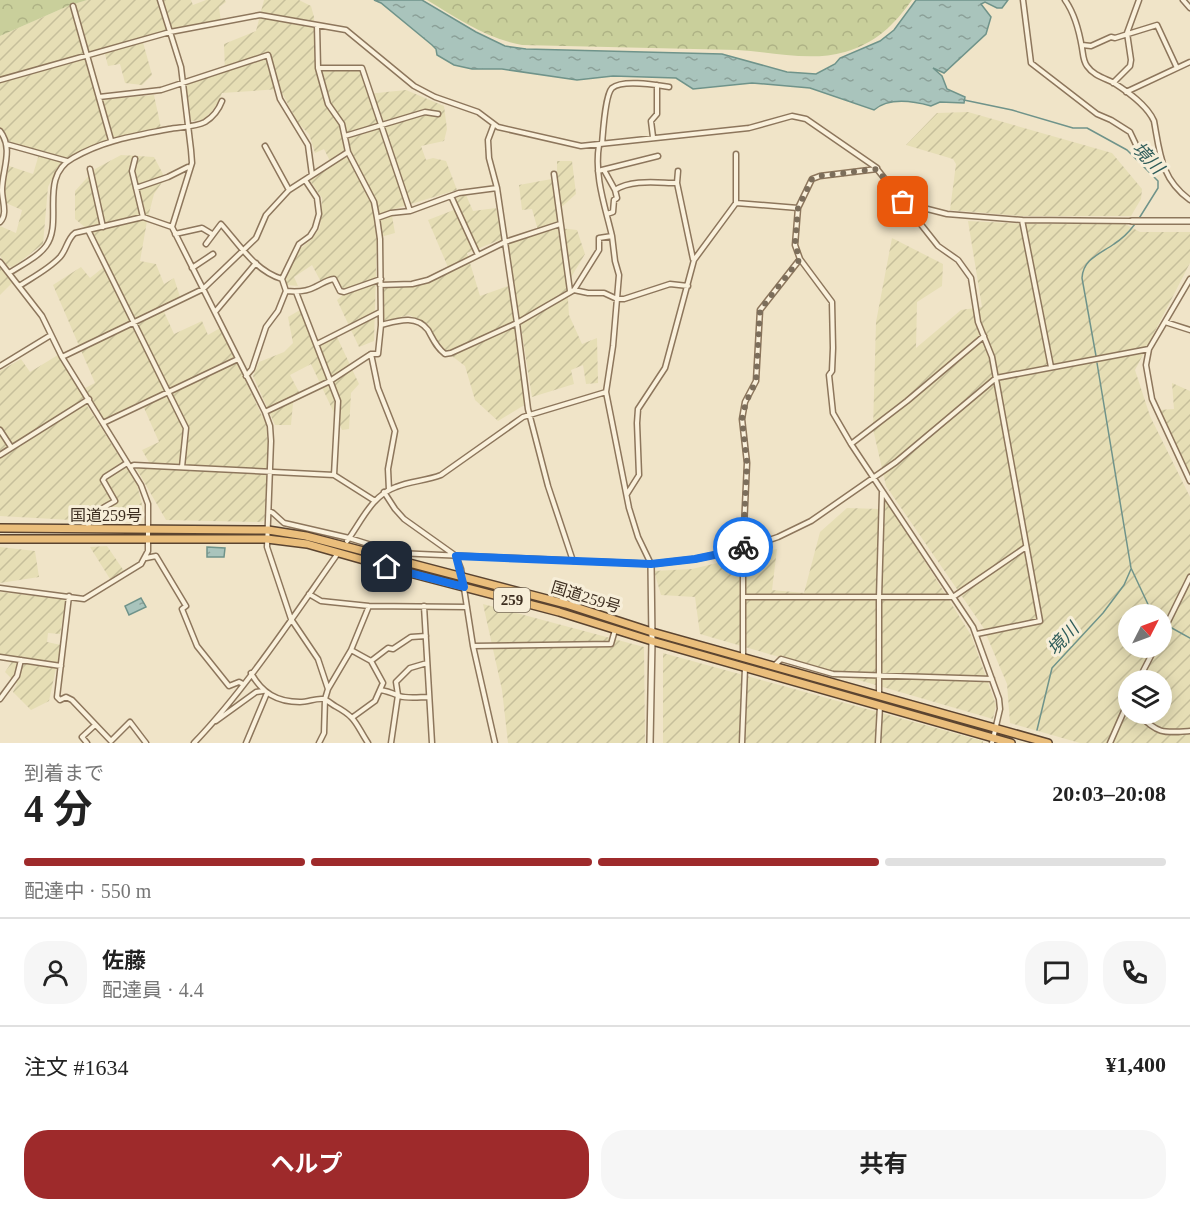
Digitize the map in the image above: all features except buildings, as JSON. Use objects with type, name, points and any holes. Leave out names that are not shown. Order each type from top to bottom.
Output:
[{"type":"highway","name":"国道259号","points":[[0,528],[268,530],[306,536],[567,604],[652,632],[1048,743]]},
{"type":"highway","name":"国道259号","points":[[0,539],[267,539],[307,544],[559,612],[993,740],[1011,743]]},
{"type":"street","points":[[160,0],[184,82],[191,150],[190,168],[172,227],[270,426],[267,539],[270,556],[291,619],[318,659],[328,689]]},
{"type":"street","points":[[1023,0],[1030,63],[1097,114],[1130,132],[1139,151],[1163,169],[1174,186],[1190,200]]},
{"type":"street","points":[[1065,0],[1074,16],[1086,65],[1099,77],[1126,92],[1150,113],[1154,121],[1163,169]]},
{"type":"street","points":[[1113,83],[1130,66],[1127,33],[1139,0]]},
{"type":"street","points":[[1183,0],[1190,8]]},
{"type":"street","points":[[73,6],[111,140]]},
{"type":"street","points":[[0,80],[170,32],[251,15],[346,30],[414,86],[435,97],[478,112],[494,124],[581,146],[749,128],[797,117],[806,119],[877,169],[938,246],[958,260],[971,278],[978,322],[992,357],[1040,621],[977,634]]},
{"type":"street","points":[[265,412],[330,381],[372,354],[378,354],[381,325],[381,279],[377,218],[374,202],[348,152],[342,124],[328,104],[318,68],[317,25]]},
{"type":"street","points":[[1082,45],[1091,46],[1111,37],[1115,38],[1156,25],[1177,68]]},
{"type":"street","points":[[99,97],[151,92],[268,55],[280,99],[308,145],[312,175]]},
{"type":"street","points":[[1126,92],[1190,62]]},
{"type":"street","points":[[318,68],[362,68],[410,211]]},
{"type":"street","points":[[650,743],[651,564],[638,537],[606,392],[614,346],[619,275],[598,171],[611,89],[615,86],[641,82],[669,87]]},
{"type":"street","points":[[653,137],[651,121],[657,114],[657,85]]},
{"type":"street","points":[[9,273],[40,252],[47,244],[52,226],[54,187],[57,176],[67,161],[111,140],[204,123],[219,109],[222,101]]},
{"type":"street","points":[[345,136],[425,112],[438,114]]},
{"type":"street","points":[[494,124],[488,140],[488,148],[497,188],[529,415],[548,486],[573,561]]},
{"type":"street","points":[[0,131],[6,144],[7,162],[2,191],[4,214],[0,222]]},
{"type":"street","points":[[6,144],[67,161]]},
{"type":"street","points":[[265,146],[289,190]]},
{"type":"street","points":[[62,357],[203,289],[256,238],[266,215],[289,190],[348,152]]},
{"type":"street","points":[[627,494],[639,476],[638,409],[664,368],[694,260],[736,203],[736,154]]},
{"type":"street","points":[[598,171],[658,156]]},
{"type":"street","points":[[135,159],[132,171],[143,218]]},
{"type":"street","points":[[90,168],[103,227]]},
{"type":"street","points":[[136,188],[190,168]]},
{"type":"street","points":[[603,169],[615,190],[616,198],[613,212],[607,214]]},
{"type":"street","points":[[877,169],[812,179],[798,208],[795,245],[800,259],[832,302],[834,315],[832,370],[829,375],[833,413],[873,478],[977,634],[999,699],[1000,709],[993,740]]},
{"type":"street","points":[[678,171],[677,183],[694,260]]},
{"type":"street","points":[[554,174],[572,290]]},
{"type":"street","points":[[246,376],[252,369],[266,327],[278,311],[286,291],[282,279],[299,244],[310,236],[315,228],[319,214],[318,198],[305,180]]},
{"type":"street","points":[[615,190],[634,183],[677,183]]},
{"type":"street","points":[[377,218],[391,213],[410,211],[459,193],[497,188]]},
{"type":"street","points":[[451,196],[478,255]]},
{"type":"street","points":[[903,202],[947,214],[1022,220],[1190,221]]},
{"type":"street","points":[[736,203],[798,208]]},
{"type":"street","points":[[19,286],[53,264],[66,250],[70,237],[75,233],[143,218],[172,227]]},
{"type":"street","points":[[1022,220],[1051,367]]},
{"type":"street","points":[[206,244],[221,224],[256,263],[272,276],[282,279]]},
{"type":"street","points":[[380,285],[412,284],[428,280],[505,242],[560,224]]},
{"type":"street","points":[[175,234],[202,228],[212,234]]},
{"type":"street","points":[[88,230],[186,428],[182,467]]},
{"type":"street","points":[[381,325],[405,319],[413,320],[427,329],[439,349],[445,354],[451,353],[517,323],[572,290],[599,250],[599,238],[612,236]]},
{"type":"street","points":[[192,268],[213,254]]},
{"type":"street","points":[[744,657],[743,549],[747,463],[742,419],[746,402],[756,381],[760,310],[800,259]]},
{"type":"street","points":[[0,262],[42,316],[62,357],[141,485],[148,504],[146,558],[141,564],[84,598],[0,588]]},
{"type":"street","points":[[215,312],[256,263]]},
{"type":"street","points":[[286,291],[312,289],[334,279],[340,291],[344,292],[381,279]]},
{"type":"street","points":[[1190,279],[1149,349],[1146,365],[1152,399],[1190,480]]},
{"type":"street","points":[[572,290],[604,293],[617,299],[670,284],[688,286]]},
{"type":"street","points":[[296,292],[338,401],[333,475]]},
{"type":"street","points":[[317,344],[380,312]]},
{"type":"street","points":[[1165,322],[1190,330]]},
{"type":"street","points":[[0,366],[51,335]]},
{"type":"street","points":[[851,444],[907,401],[984,336]]},
{"type":"street","points":[[269,511],[284,523],[398,553],[651,564],[695,559],[743,549],[778,537],[811,521],[896,462],[996,378],[1149,349]]},
{"type":"street","points":[[372,354],[376,380],[395,432],[386,491],[395,509],[404,519],[456,556],[462,575],[472,646],[495,743]]},
{"type":"street","points":[[103,423],[238,358]]},
{"type":"street","points":[[348,540],[375,501],[386,491],[441,475],[529,415],[606,392]]},
{"type":"street","points":[[0,454],[89,399]]},
{"type":"street","points":[[0,430],[11,447]]},
{"type":"street","points":[[88,529],[89,519],[115,501],[103,480],[128,465],[333,475],[375,501]]},
{"type":"street","points":[[879,696],[882,491]]},
{"type":"street","points":[[743,597],[953,597],[1026,548]]},
{"type":"street","points":[[146,558],[156,556],[186,606],[182,609],[197,646],[229,686],[239,682],[243,684]]},
{"type":"street","points":[[194,743],[252,673],[336,556]]},
{"type":"street","points":[[1172,613],[1190,577]]},
{"type":"street","points":[[309,594],[321,601],[369,606],[467,607]]},
{"type":"street","points":[[69,596],[57,697],[60,700],[69,697],[111,741],[130,722],[146,743]]},
{"type":"street","points":[[319,743],[324,733],[325,699],[328,689],[351,650],[369,606]]},
{"type":"street","points":[[424,606],[432,743]]},
{"type":"street","points":[[472,646],[611,644],[616,630]]},
{"type":"street","points":[[371,661],[388,648],[393,649],[411,637],[426,636]]},
{"type":"street","points":[[351,650],[371,661],[383,683],[375,701],[352,717]]},
{"type":"street","points":[[0,657],[61,666]]},
{"type":"street","points":[[774,666],[781,659],[833,674],[992,679]]},
{"type":"street","points":[[0,699],[17,676],[21,660]]},
{"type":"street","points":[[391,743],[398,695],[396,682],[410,668],[427,663]]},
{"type":"street","points":[[742,743],[745,668]]},
{"type":"street","points":[[252,673],[265,692]]},
{"type":"street","points":[[380,690],[393,691],[410,698],[429,697]]},
{"type":"street","points":[[211,725],[256,692],[265,692],[289,701],[325,699],[352,717],[368,743]]},
{"type":"street","points":[[246,743],[265,692]]},
{"type":"street","points":[[878,743],[880,706]]},
{"type":"street","points":[[1110,743],[1119,724]]},
{"type":"street","points":[[1148,724],[1153,729],[1162,732],[1190,731]]},
{"type":"street","points":[[87,743],[82,737],[95,725]]},
{"type":"shaded area","points":[[87,0],[191,0],[193,5],[206,0],[225,0],[226,2],[219,7],[221,22],[143,42],[152,75],[142,85],[125,83],[120,64],[108,66],[105,54],[85,59],[97,100],[154,95],[161,128],[112,138],[67,158],[57,168],[48,187],[43,244],[13,267],[7,266],[0,256],[0,226],[16,233],[22,210],[6,203],[4,190],[9,166],[33,174],[40,151],[10,143],[0,129],[0,36]]},
{"type":"shaded area","points":[[264,0],[299,0],[311,6],[314,17],[316,71],[360,70],[367,94],[406,90],[444,106],[447,129],[444,141],[421,146],[426,160],[433,158],[446,161],[457,190],[391,210],[395,233],[377,238],[374,341],[359,347],[337,300],[344,294],[336,279],[331,276],[321,282],[312,265],[294,277],[298,286],[287,285],[283,276],[301,248],[320,228],[322,198],[309,179],[332,165],[324,149],[315,153],[309,134],[298,123],[280,89],[222,93],[216,107],[203,120],[191,121],[186,83],[225,72],[224,44],[256,31]]},
{"type":"shaded area","points":[[968,112],[1112,153],[1142,189],[1141,199],[1131,216],[1022,216],[950,210],[956,164],[953,159],[906,145],[937,113]]},
{"type":"shaded area","points":[[121,155],[154,157],[165,178],[154,194],[140,261],[156,264],[164,284],[174,278],[180,297],[161,305],[174,334],[202,321],[208,335],[220,328],[266,424],[268,444],[266,519],[261,522],[166,520],[136,468],[150,464],[142,450],[159,442],[141,401],[104,419],[85,388],[95,383],[53,285],[81,267],[90,278],[105,266],[86,228],[75,219],[75,191],[95,169]]},
{"type":"shaded area","points":[[557,161],[572,161],[576,194],[557,211],[559,228],[577,230],[585,254],[567,284],[569,315],[582,344],[597,338],[598,383],[586,384],[583,365],[571,370],[574,384],[532,397],[508,244],[539,234],[532,209],[522,210],[519,185],[557,178]]},
{"type":"shaded area","points":[[466,195],[473,211],[496,208],[502,239],[467,253],[480,296],[508,286],[514,316],[526,404],[498,421],[475,400],[465,366],[440,347],[428,324],[409,315],[383,321],[382,288],[413,286],[429,282],[450,272],[428,220],[459,208],[454,198]]},
{"type":"shaded area","points":[[968,221],[1027,224],[1125,224],[1140,232],[1190,232],[1190,263],[1135,370],[1150,416],[1190,497],[1190,743],[1080,743],[1010,723],[1007,684],[983,627],[886,486],[873,429],[876,322],[892,238],[943,264],[942,286],[917,302],[916,348],[961,310],[982,307]]},
{"type":"shaded area","points":[[0,267],[12,283],[0,295]]},
{"type":"shaded area","points":[[300,310],[315,348],[337,337],[359,384],[351,393],[349,429],[342,430],[311,364],[290,375],[299,392],[293,403],[291,425],[275,425],[253,376],[259,362],[284,352],[293,343],[288,317]]},
{"type":"shaded area","points":[[58,355],[85,399],[0,451],[0,371],[21,359],[30,372]]},
{"type":"shaded area","points":[[1172,383],[1190,391],[1190,474],[1160,410],[1174,409]]},
{"type":"shaded area","points":[[86,404],[137,484],[143,509],[125,521],[0,516],[0,456]]},
{"type":"shaded area","points":[[885,498],[971,635],[996,705],[993,719],[700,634],[695,597],[661,595],[654,571],[692,569],[777,549],[772,590],[804,593],[820,532],[847,508],[880,509]]},
{"type":"shaded area","points":[[107,546],[124,571],[110,579],[90,547]]},
{"type":"shaded area","points":[[0,547],[35,551],[39,577],[0,583]]},
{"type":"shaded area","points":[[0,592],[66,599],[60,634],[48,633],[47,642],[61,645],[49,701],[31,710],[13,692],[17,684],[5,672],[11,663],[0,659]]},
{"type":"shaded area","points":[[483,604],[644,647],[645,743],[508,743],[502,690]]},
{"type":"shaded area","points":[[663,653],[983,741],[983,743],[663,743]]},
{"type":"green space","points":[[0,0],[87,0],[0,36]]},
{"type":"green space","points":[[427,0],[912,0],[891,25],[866,44],[832,55],[805,56],[737,50],[522,45],[484,33]]},
{"type":"water","points":[[374,0],[422,0],[476,32],[505,46],[526,49],[722,54],[787,72],[816,74],[835,64],[840,58],[880,41],[894,30],[916,0],[1008,0],[1002,8],[985,2],[981,4],[991,17],[986,34],[944,73],[933,68],[942,76],[947,89],[965,97],[964,103],[940,102],[931,106],[894,102],[874,110],[810,88],[752,83],[693,89],[676,78],[613,76],[577,80],[502,69],[472,69],[454,65],[437,55],[432,45],[381,3]]},
{"type":"water","points":[[207,547],[225,548],[224,557],[207,557]]},
{"type":"water","points":[[141,598],[146,607],[129,615],[125,606]]},
{"type":"waterway","name":"境川","points":[[964,100],[1012,110],[1073,128],[1087,128],[1127,150],[1158,181],[1158,188],[1138,220]]},
{"type":"waterway","name":"境川","points":[[1096,356],[1082,278],[1083,271],[1093,258],[1120,240],[1135,224]]},
{"type":"waterway","name":"境川","points":[[1097,363],[1131,568],[1148,604]]},
{"type":"waterway","name":"境川","points":[[1037,730],[1052,668],[1103,613],[1124,585],[1131,569]]},
{"type":"waterway","points":[[1172,628],[1190,638]]},
{"type":"way so far","points":[[743,547],[747,463],[742,419],[746,402],[756,381],[760,310],[800,259],[795,245],[798,208],[812,179],[877,169],[903,202]]},
{"type":"route","points":[[387,567],[464,587],[456,556],[651,564],[695,559],[743,549],[743,547]]}]
